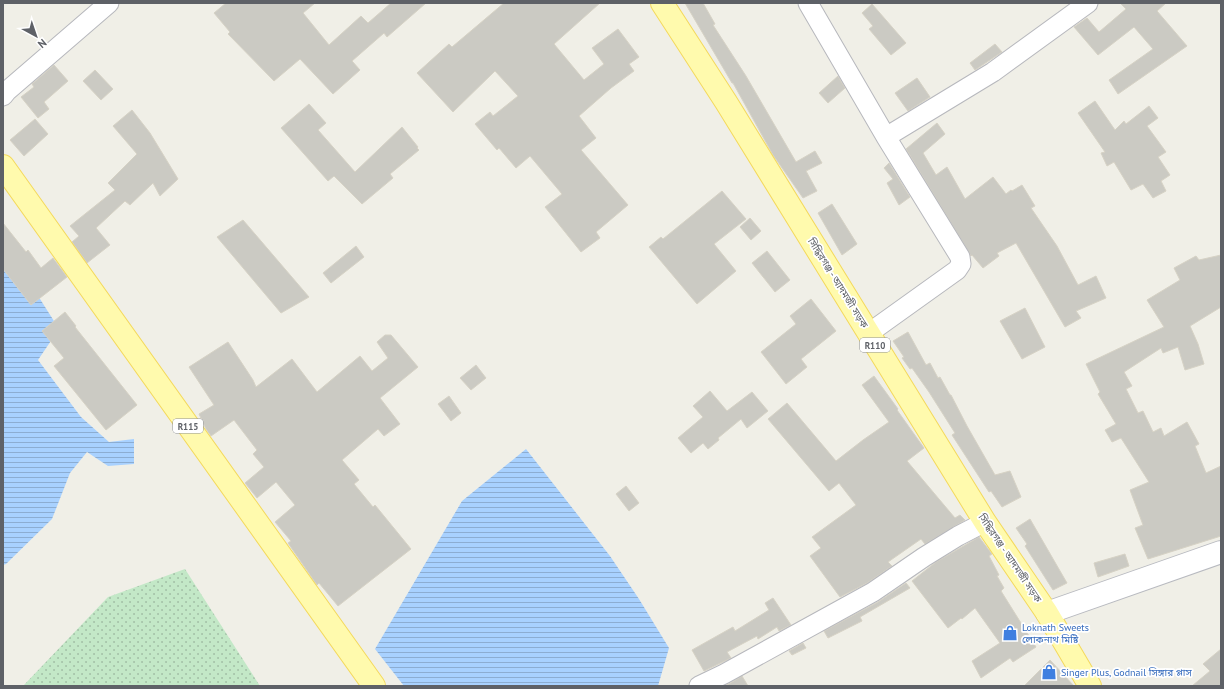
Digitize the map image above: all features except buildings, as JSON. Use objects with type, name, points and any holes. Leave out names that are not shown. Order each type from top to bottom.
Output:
[{"type":"main road","name":"সিদ্ধিরগঞ্জ - আদমজী সড়ক","points":[[662,3],[726,102],[985,522],[1047,613],[1090,686]]},
{"type":"main road","name":"R115","points":[[3,166],[374,686]]},
{"type":"street","points":[[3,96],[109,3]]},
{"type":"street","points":[[808,3],[886,137],[960,257],[961,264],[958,270],[868,334]]},
{"type":"street","points":[[886,137],[993,72],[1088,3]]},
{"type":"street","points":[[699,686],[724,674],[873,592],[924,557],[958,536],[985,522]]},
{"type":"street","points":[[1047,613],[1221,552]]},
{"type":"green space","points":[[185,569],[260,686],[23,686],[108,597]]},
{"type":"water","points":[[3,242],[59,329],[38,360],[81,417],[109,442],[134,439],[134,464],[108,466],[87,452],[70,473],[52,519],[6,564],[3,565]]},
{"type":"water","points":[[526,449],[610,556],[669,648],[658,686],[404,686],[375,649],[462,501]]},
{"type":"place","name":"Loknath Sweets লোকনাথ মিষ্টি","points":[[1010,633]]},
{"type":"place","name":"Singer Plus, Godnail সিঙ্গার প্লাস","points":[[1049,672]]}]
